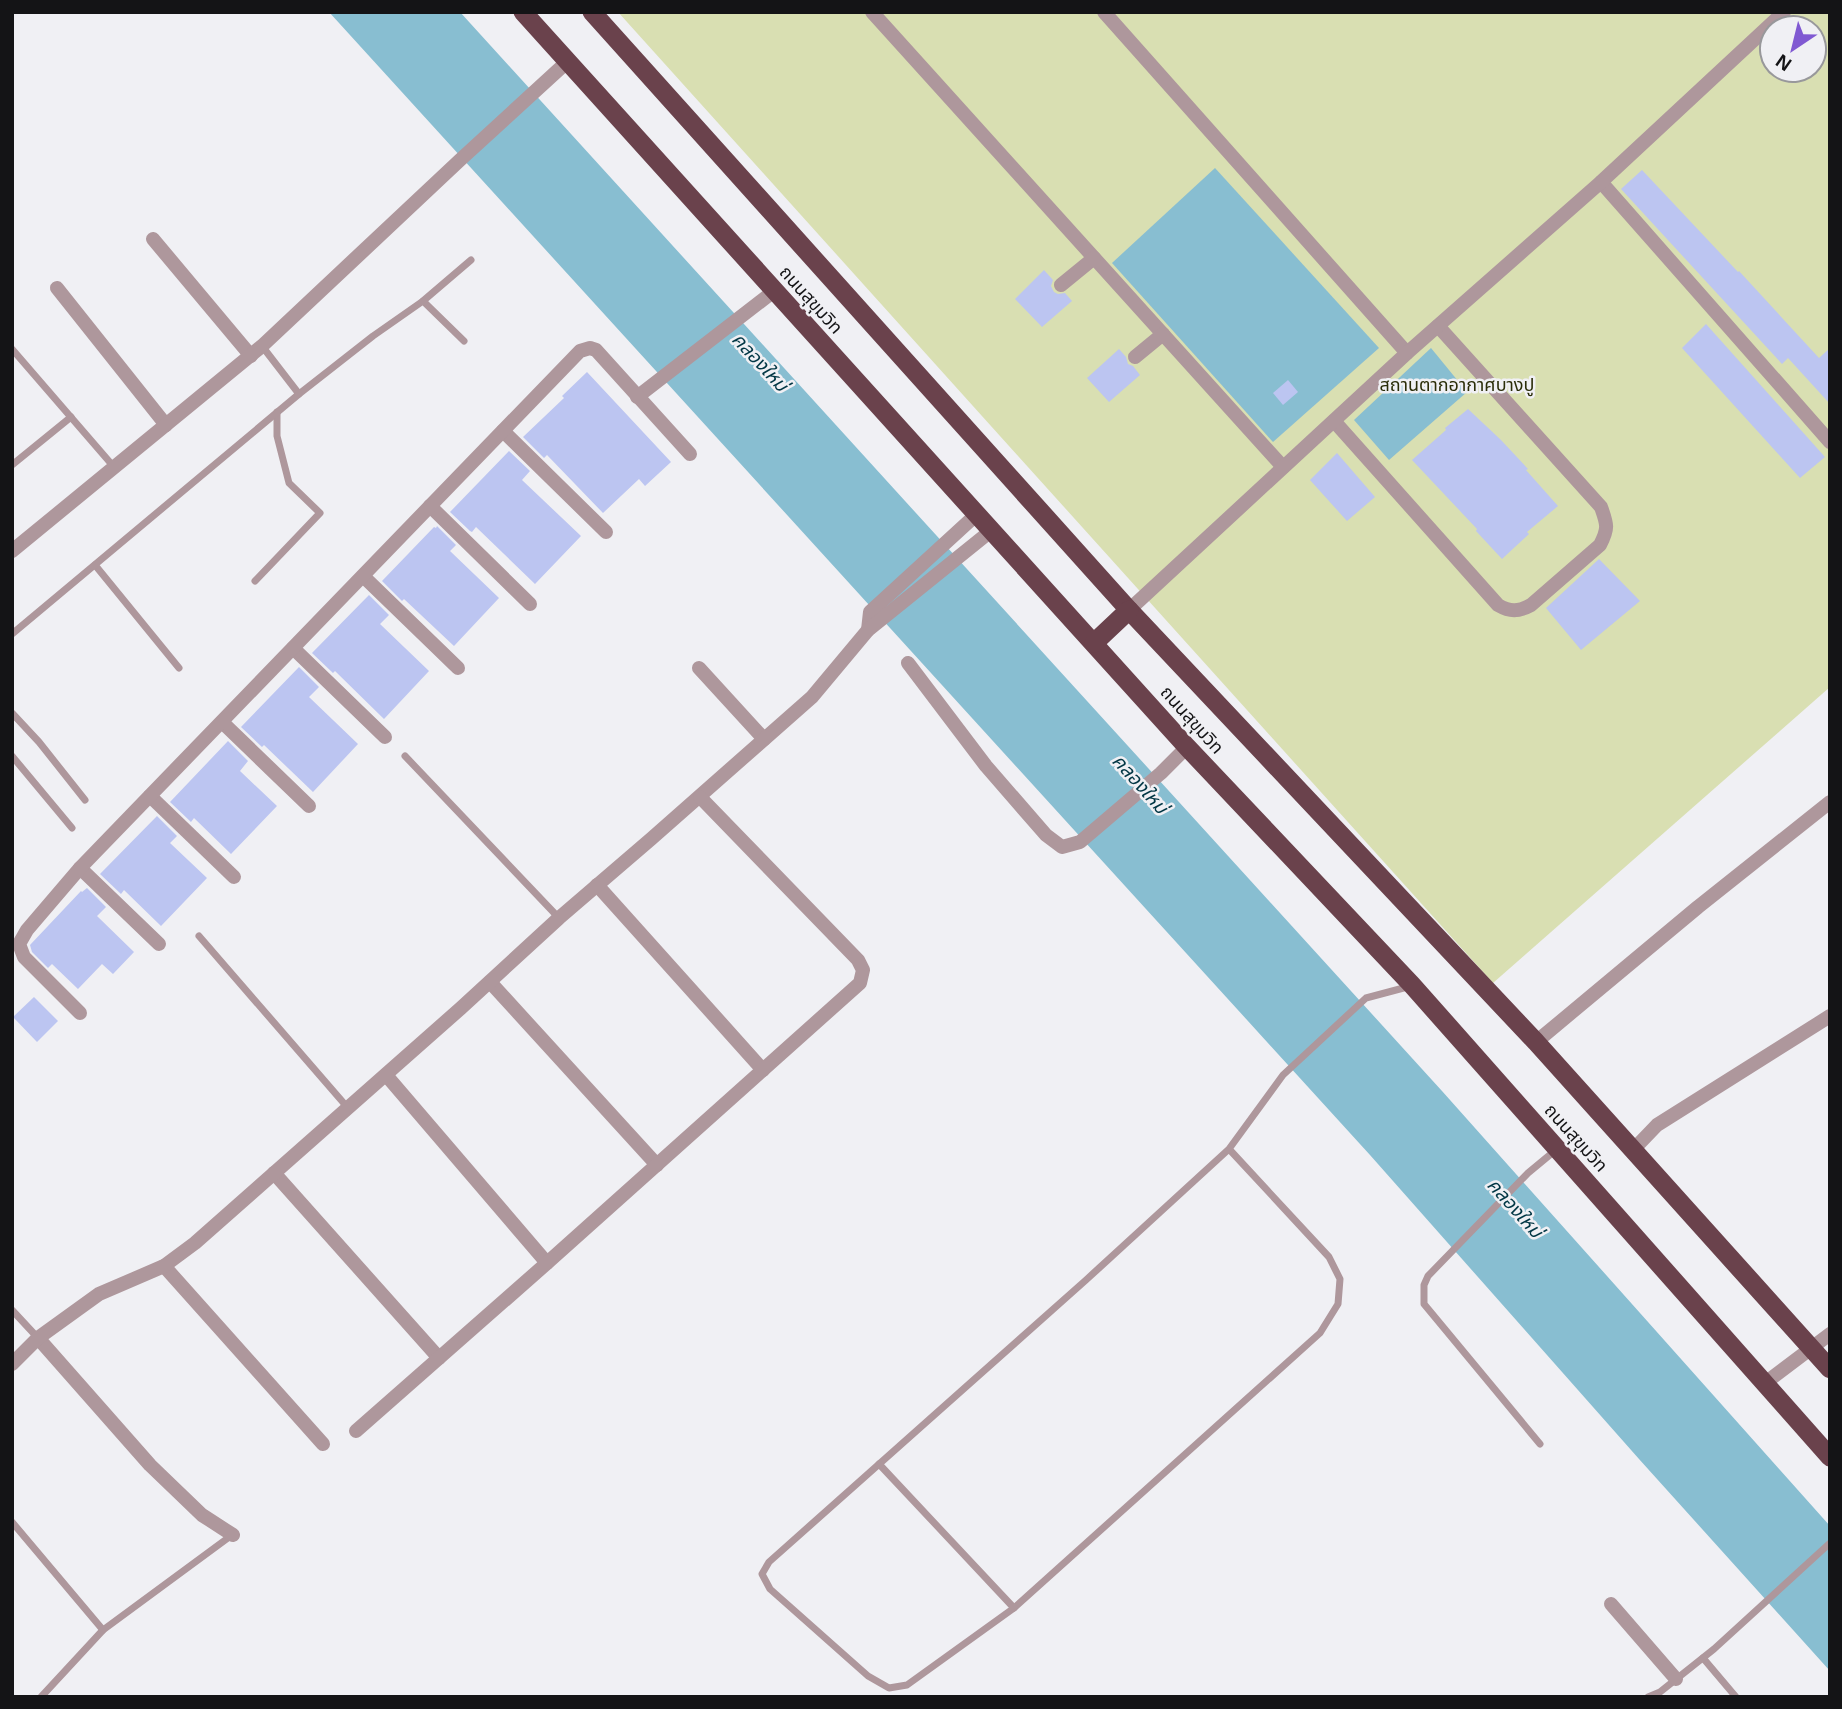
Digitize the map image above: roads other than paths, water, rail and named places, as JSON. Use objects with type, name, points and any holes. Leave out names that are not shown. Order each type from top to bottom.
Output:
[{"type":"highway","name":"ถนนสุขุมวิท","points":[[523,12],[1187,747],[1412,985],[1830,1457]]},
{"type":"highway","name":"ถนนสุขุมวิท","points":[[592,12],[1129,610],[1536,1042],[1830,1369]]},
{"type":"highway","points":[[1094,643],[1129,610]]},
{"type":"street","points":[[872,12],[1283,467]]},
{"type":"street","points":[[1104,12],[1407,353]]},
{"type":"street","points":[[1129,610],[1407,353],[1601,182],[1784,12]]},
{"type":"street","points":[[12,551],[256,351],[568,62]]},
{"type":"street","points":[[1601,182],[1830,442]]},
{"type":"street","points":[[153,239],[256,351]]},
{"type":"street","points":[[1061,285],[1094,258]]},
{"type":"street","points":[[57,288],[166,425]]},
{"type":"street","points":[[637,397],[774,291]]},
{"type":"street","points":[[1334,421],[1497,605],[1507,610],[1519,611],[1531,605],[1600,545],[1606,534],[1607,523],[1601,507],[1438,326]]},
{"type":"street","points":[[1135,357],[1163,334]]},
{"type":"street","points":[[80,1013],[24,957],[19,944],[27,930],[80,868],[580,351],[590,348],[596,350],[690,454]]},
{"type":"street","points":[[503,431],[606,532]]},
{"type":"street","points":[[430,506],[530,604]]},
{"type":"street","points":[[12,1364],[38,1338],[99,1294],[164,1266],[195,1243],[386,1075],[559,918],[812,697],[872,622],[977,514]]},
{"type":"street","points":[[872,622],[967,552],[992,530]]},
{"type":"street","points":[[363,576],[458,668]]},
{"type":"street","points":[[293,648],[385,737]]},
{"type":"street","points":[[908,663],[986,766],[1046,835],[1062,847],[1080,842],[1187,747]]},
{"type":"street","points":[[699,668],[764,739]]},
{"type":"street","points":[[222,722],[309,806]]},
{"type":"street","points":[[150,796],[234,877]]},
{"type":"street","points":[[356,1431],[860,983],[863,970],[858,960],[700,797]]},
{"type":"street","points":[[1536,1042],[1698,907],[1830,802]]},
{"type":"street","points":[[80,868],[159,944]]},
{"type":"street","points":[[597,885],[763,1070]]},
{"type":"street","points":[[489,982],[657,1165]]},
{"type":"street","points":[[1633,1150],[1657,1125],[1830,1016]]},
{"type":"street","points":[[386,1075],[547,1264]]},
{"type":"street","points":[[274,1173],[439,1358]]},
{"type":"street","points":[[164,1266],[323,1444]]},
{"type":"street","points":[[1765,1383],[1830,1334]]},
{"type":"street","points":[[38,1338],[150,1465],[202,1515],[233,1535]]},
{"type":"street","points":[[1611,1604],[1676,1679]]},
{"type":"lane","points":[[12,634],[276,412],[373,336],[423,301],[471,260]]},
{"type":"lane","points":[[423,301],[464,341]]},
{"type":"lane","points":[[12,349],[114,467]]},
{"type":"lane","points":[[256,351],[299,394]]},
{"type":"lane","points":[[255,581],[320,513],[289,483],[277,436],[276,412]]},
{"type":"lane","points":[[12,465],[71,417]]},
{"type":"lane","points":[[95,565],[179,668]]},
{"type":"lane","points":[[12,713],[85,800]]},
{"type":"lane","points":[[12,756],[72,828]]},
{"type":"lane","points":[[405,756],[559,918]]},
{"type":"lane","points":[[199,936],[348,1108]]},
{"type":"lane","points":[[1229,1149],[1329,1257],[1340,1279],[1338,1304],[1320,1333],[1014,1608],[907,1685],[889,1688],[868,1676],[770,1589],[762,1574],[769,1562],[1229,1149],[1283,1075],[1366,998],[1412,985]]},
{"type":"lane","points":[[1540,1444],[1424,1304],[1424,1285],[1428,1276],[1528,1173],[1557,1148]]},
{"type":"lane","points":[[12,1310],[38,1338]]},
{"type":"lane","points":[[879,1464],[1014,1608]]},
{"type":"lane","points":[[12,1522],[103,1630]]},
{"type":"lane","points":[[41,1697],[103,1630],[233,1535]]},
{"type":"lane","points":[[1648,1697],[1660,1692],[1703,1658],[1766,1604],[1830,1543]]},
{"type":"lane","points":[[1703,1658],[1736,1697]]},
{"type":"water","name":"คลองใหม่","points":[[329,12],[460,12],[1442,1091],[1830,1526],[1830,1671],[1370,1155]]},
{"type":"water","points":[[1215,168],[1379,348],[1273,442],[1112,263]]},
{"type":"water","points":[[1431,348],[1467,392],[1389,460],[1354,420]]},
{"type":"park label","name":"สถานตากอากาศบางปู","points":[[1457,385]]}]
